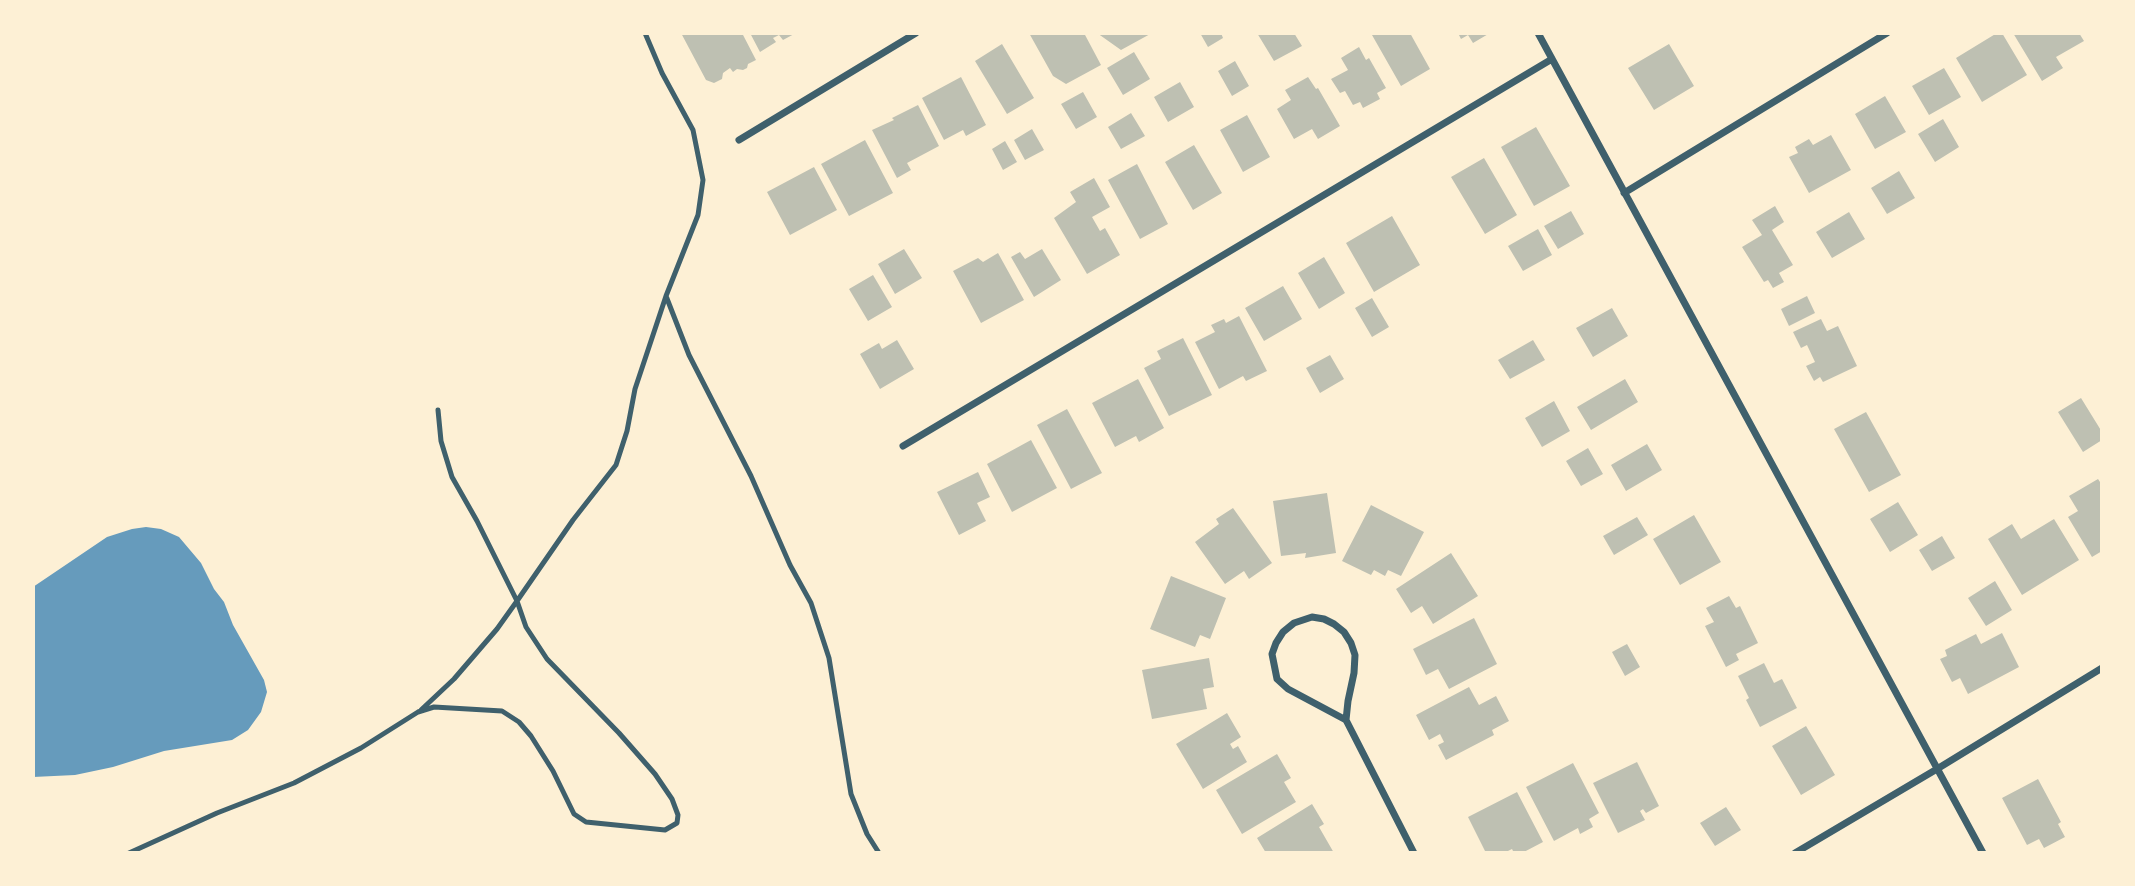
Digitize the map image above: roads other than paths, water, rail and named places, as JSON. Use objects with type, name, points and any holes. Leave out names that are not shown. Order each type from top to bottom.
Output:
[{"type":"street","points":[[739,140],[916,33]]},
{"type":"street","points":[[1538,33],[1983,853]]},
{"type":"street","points":[[1623,193],[1887,33]]},
{"type":"street","points":[[903,446],[1552,59]]},
{"type":"street","points":[[1346,720],[1288,689],[1277,679],[1272,653],[1283,632],[1294,623],[1312,617],[1324,620],[1344,632],[1351,643],[1355,655],[1354,673],[1346,720],[1414,853]]},
{"type":"street","points":[[1795,853],[2102,668]]},
{"type":"lane","points":[[129,853],[217,813],[294,783],[361,748],[418,712],[454,679],[497,629],[573,520],[616,465],[627,431],[635,388],[666,296],[698,215],[703,180],[692,130],[662,73],[645,33]]},
{"type":"lane","points":[[666,296],[689,355],[751,476],[790,565],[811,603],[829,658],[851,794],[867,834],[879,853]]},
{"type":"lane","points":[[418,712],[434,707],[482,709],[502,711],[519,722],[531,736],[552,771],[574,814],[586,822],[665,830],[677,823],[678,815],[672,799],[655,774],[547,659],[526,627],[517,601],[477,520],[452,477],[441,441],[438,411]]},
{"type":"water","points":[[146,527],[161,529],[179,537],[201,563],[264,680],[267,692],[261,712],[248,730],[232,740],[164,751],[113,767],[75,775],[33,777],[33,587],[107,537]]}]
